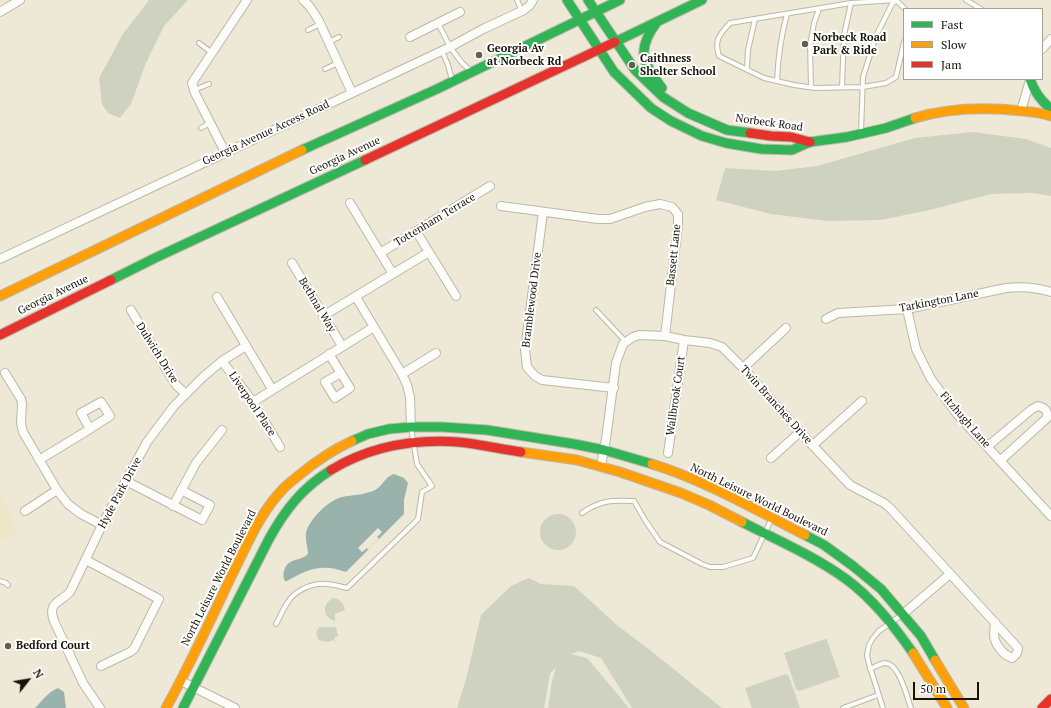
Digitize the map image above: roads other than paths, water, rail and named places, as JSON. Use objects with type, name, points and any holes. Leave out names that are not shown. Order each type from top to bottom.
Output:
[{"type":"main road","name":"Norbeck Road","points":[[567,0],[614,72],[651,108],[671,121],[696,133],[726,143],[761,149],[792,150],[810,142],[861,134],[886,128],[919,117],[951,110],[974,108],[1021,111],[1051,116]]},
{"type":"main road","name":"Norbeck Road","points":[[588,0],[635,70],[664,97],[674,104],[727,130],[771,136],[791,136],[810,142]]},
{"type":"main road","name":"Georgia Avenue","points":[[0,296],[324,140],[472,72],[620,0]]},
{"type":"main road","name":"Georgia Avenue","points":[[0,335],[155,258],[599,50],[702,0]]},
{"type":"main road","points":[[658,21],[647,36],[644,55],[649,71],[674,104]]},
{"type":"main road","points":[[1030,80],[1032,86],[1038,95],[1051,109]]},
{"type":"main road","name":"North Leisure World Boulevard","points":[[166,708],[181,681],[257,526],[269,506],[284,488],[315,462],[341,446],[368,434],[389,429],[411,427],[442,427],[487,430],[604,450],[658,466],[698,482],[772,518],[824,545],[881,589],[921,636],[964,708]]},
{"type":"main road","points":[[183,708],[271,535],[296,498],[308,486],[326,474],[350,460],[372,451],[413,443],[438,441],[460,442],[571,459],[601,466],[651,482],[690,497],[815,559],[843,577],[856,588],[890,623],[909,647],[947,708]]},
{"type":"main road","points":[[1042,708],[1051,699]]},
{"type":"street","points":[[0,12],[20,0]]},
{"type":"street","points":[[225,152],[194,90],[192,83],[247,0]]},
{"type":"street","points":[[303,0],[313,10],[352,93]]},
{"type":"street","name":"Georgia Avenue Access Road","points":[[0,259],[450,47],[522,11],[532,3]]},
{"type":"street","points":[[410,37],[460,12]]},
{"type":"street","points":[[1043,48],[1051,38]]},
{"type":"street","points":[[1021,111],[1030,80]]},
{"type":"street","name":"Tottenham Terrace","points":[[380,253],[490,186]]},
{"type":"street","points":[[350,204],[393,274]]},
{"type":"street","name":"Bassett Lane","points":[[501,206],[598,219],[610,219],[645,207],[660,204],[672,207],[678,214],[678,225],[665,336]]},
{"type":"street","name":"Bramblewood Drive","points":[[543,212],[525,350],[527,367],[535,376],[542,380],[614,388]]},
{"type":"street","points":[[416,231],[456,296]]},
{"type":"street","points":[[323,316],[429,252]]},
{"type":"street","name":"Bethnal Way","points":[[292,263],[342,346]]},
{"type":"street","name":"Tarkington Lane","points":[[826,319],[838,313],[907,308],[1022,286],[1051,292]]},
{"type":"street","points":[[217,296],[272,389]]},
{"type":"street","points":[[356,296],[408,385],[411,427]]},
{"type":"street","name":"Fitzhugh Lane","points":[[907,308],[916,349],[931,379],[957,414],[1051,516]]},
{"type":"street","name":"Dulwich Drive","points":[[131,310],[169,374],[177,386],[186,394]]},
{"type":"street","points":[[253,402],[374,327]]},
{"type":"street","points":[[743,368],[786,328]]},
{"type":"street","name":"Twin Branches Drive","points":[[626,342],[639,335],[665,336],[710,343],[722,348],[743,368],[850,485],[884,503],[890,508],[995,622]]},
{"type":"street","name":"Wallbrook Court","points":[[668,453],[684,340]]},
{"type":"street","points":[[601,466],[614,388],[616,363],[623,344],[626,342]]},
{"type":"street","name":"Hyde Park Drive","points":[[100,708],[83,683],[52,616],[56,602],[70,592],[102,525],[147,442],[174,406],[203,377],[222,361],[246,346]]},
{"type":"street","points":[[402,374],[436,353]]},
{"type":"street","points":[[329,354],[341,373]]},
{"type":"street","name":"Liverpool Place","points":[[222,361],[253,402],[280,447]]},
{"type":"street","points":[[5,372],[21,399],[21,423],[23,432],[57,490],[68,504],[81,514],[102,525]]},
{"type":"street","points":[[812,445],[862,402]]},
{"type":"street","points":[[988,446],[1032,408],[1038,406],[1044,408],[1048,412],[1047,418],[1001,460]]},
{"type":"street","points":[[39,460],[90,429]]},
{"type":"street","points":[[173,506],[196,463],[222,430]]},
{"type":"street","points":[[771,458],[800,432]]},
{"type":"street","points":[[126,481],[202,520],[210,505],[181,490]]},
{"type":"street","points":[[25,511],[57,490]]},
{"type":"street","points":[[86,560],[159,599],[134,649],[101,666]]},
{"type":"street","points":[[903,614],[950,574]]},
{"type":"street","points":[[181,681],[235,708]]},
{"type":"lane","points":[[517,0],[522,11]]},
{"type":"lane","points":[[896,0],[851,4],[730,23],[720,34],[717,47],[719,56],[764,78],[815,88],[863,87],[886,83],[896,77],[903,46]]},
{"type":"lane","points":[[896,0],[904,8]]},
{"type":"lane","points":[[861,134],[864,77],[876,36],[892,4],[896,0]]},
{"type":"lane","points":[[966,0],[979,8]]},
{"type":"lane","points":[[842,87],[844,35],[851,4]]},
{"type":"lane","points":[[811,87],[810,45],[814,23],[819,9]]},
{"type":"lane","points":[[777,81],[778,58],[787,14]]},
{"type":"lane","points":[[746,69],[748,50],[755,19]]},
{"type":"lane","points":[[438,23],[450,47],[462,63],[472,72]]},
{"type":"lane","points":[[308,30],[320,24]]},
{"type":"lane","points":[[328,42],[338,37]]},
{"type":"lane","points":[[199,43],[212,53]]},
{"type":"lane","points":[[442,50],[452,81]]},
{"type":"lane","points":[[325,69],[338,63]]},
{"type":"lane","points":[[194,90],[209,84]]},
{"type":"lane","points":[[201,128],[210,123]]},
{"type":"lane","points":[[596,310],[626,342]]},
{"type":"lane","points":[[276,624],[288,601],[302,589],[320,584],[347,588],[418,519],[422,492],[432,486],[417,464],[411,427]]},
{"type":"lane","points":[[582,513],[597,504],[616,500],[634,501],[660,542],[710,567],[723,567],[753,558],[772,518]]},
{"type":"lane","points":[[0,580],[6,582],[8,585]]},
{"type":"lane","points":[[883,708],[870,669],[867,655],[869,645],[879,631],[903,614]]},
{"type":"lane","points":[[870,669],[886,663],[892,665],[898,672],[911,708]]},
{"type":"lane","points":[[843,708],[878,695]]},
{"type":"water","points":[[394,474],[404,478],[408,483],[404,500],[404,514],[346,572],[330,568],[315,569],[301,573],[285,581],[284,572],[288,564],[308,554],[306,533],[311,522],[320,511],[331,502],[342,497],[376,490],[391,475]]},
{"type":"water","points":[[58,688],[64,692],[66,708],[35,708],[48,694]]},
{"type":"place","name":"Norbeck Road Park & Ride","points":[[805,44]]},
{"type":"place","name":"Georgia Av at Norbeck Rd","points":[[479,55]]},
{"type":"place","name":"Caithness Shelter School","points":[[632,65]]},
{"type":"place","name":"Bedford Court","points":[[8,646]]}]
